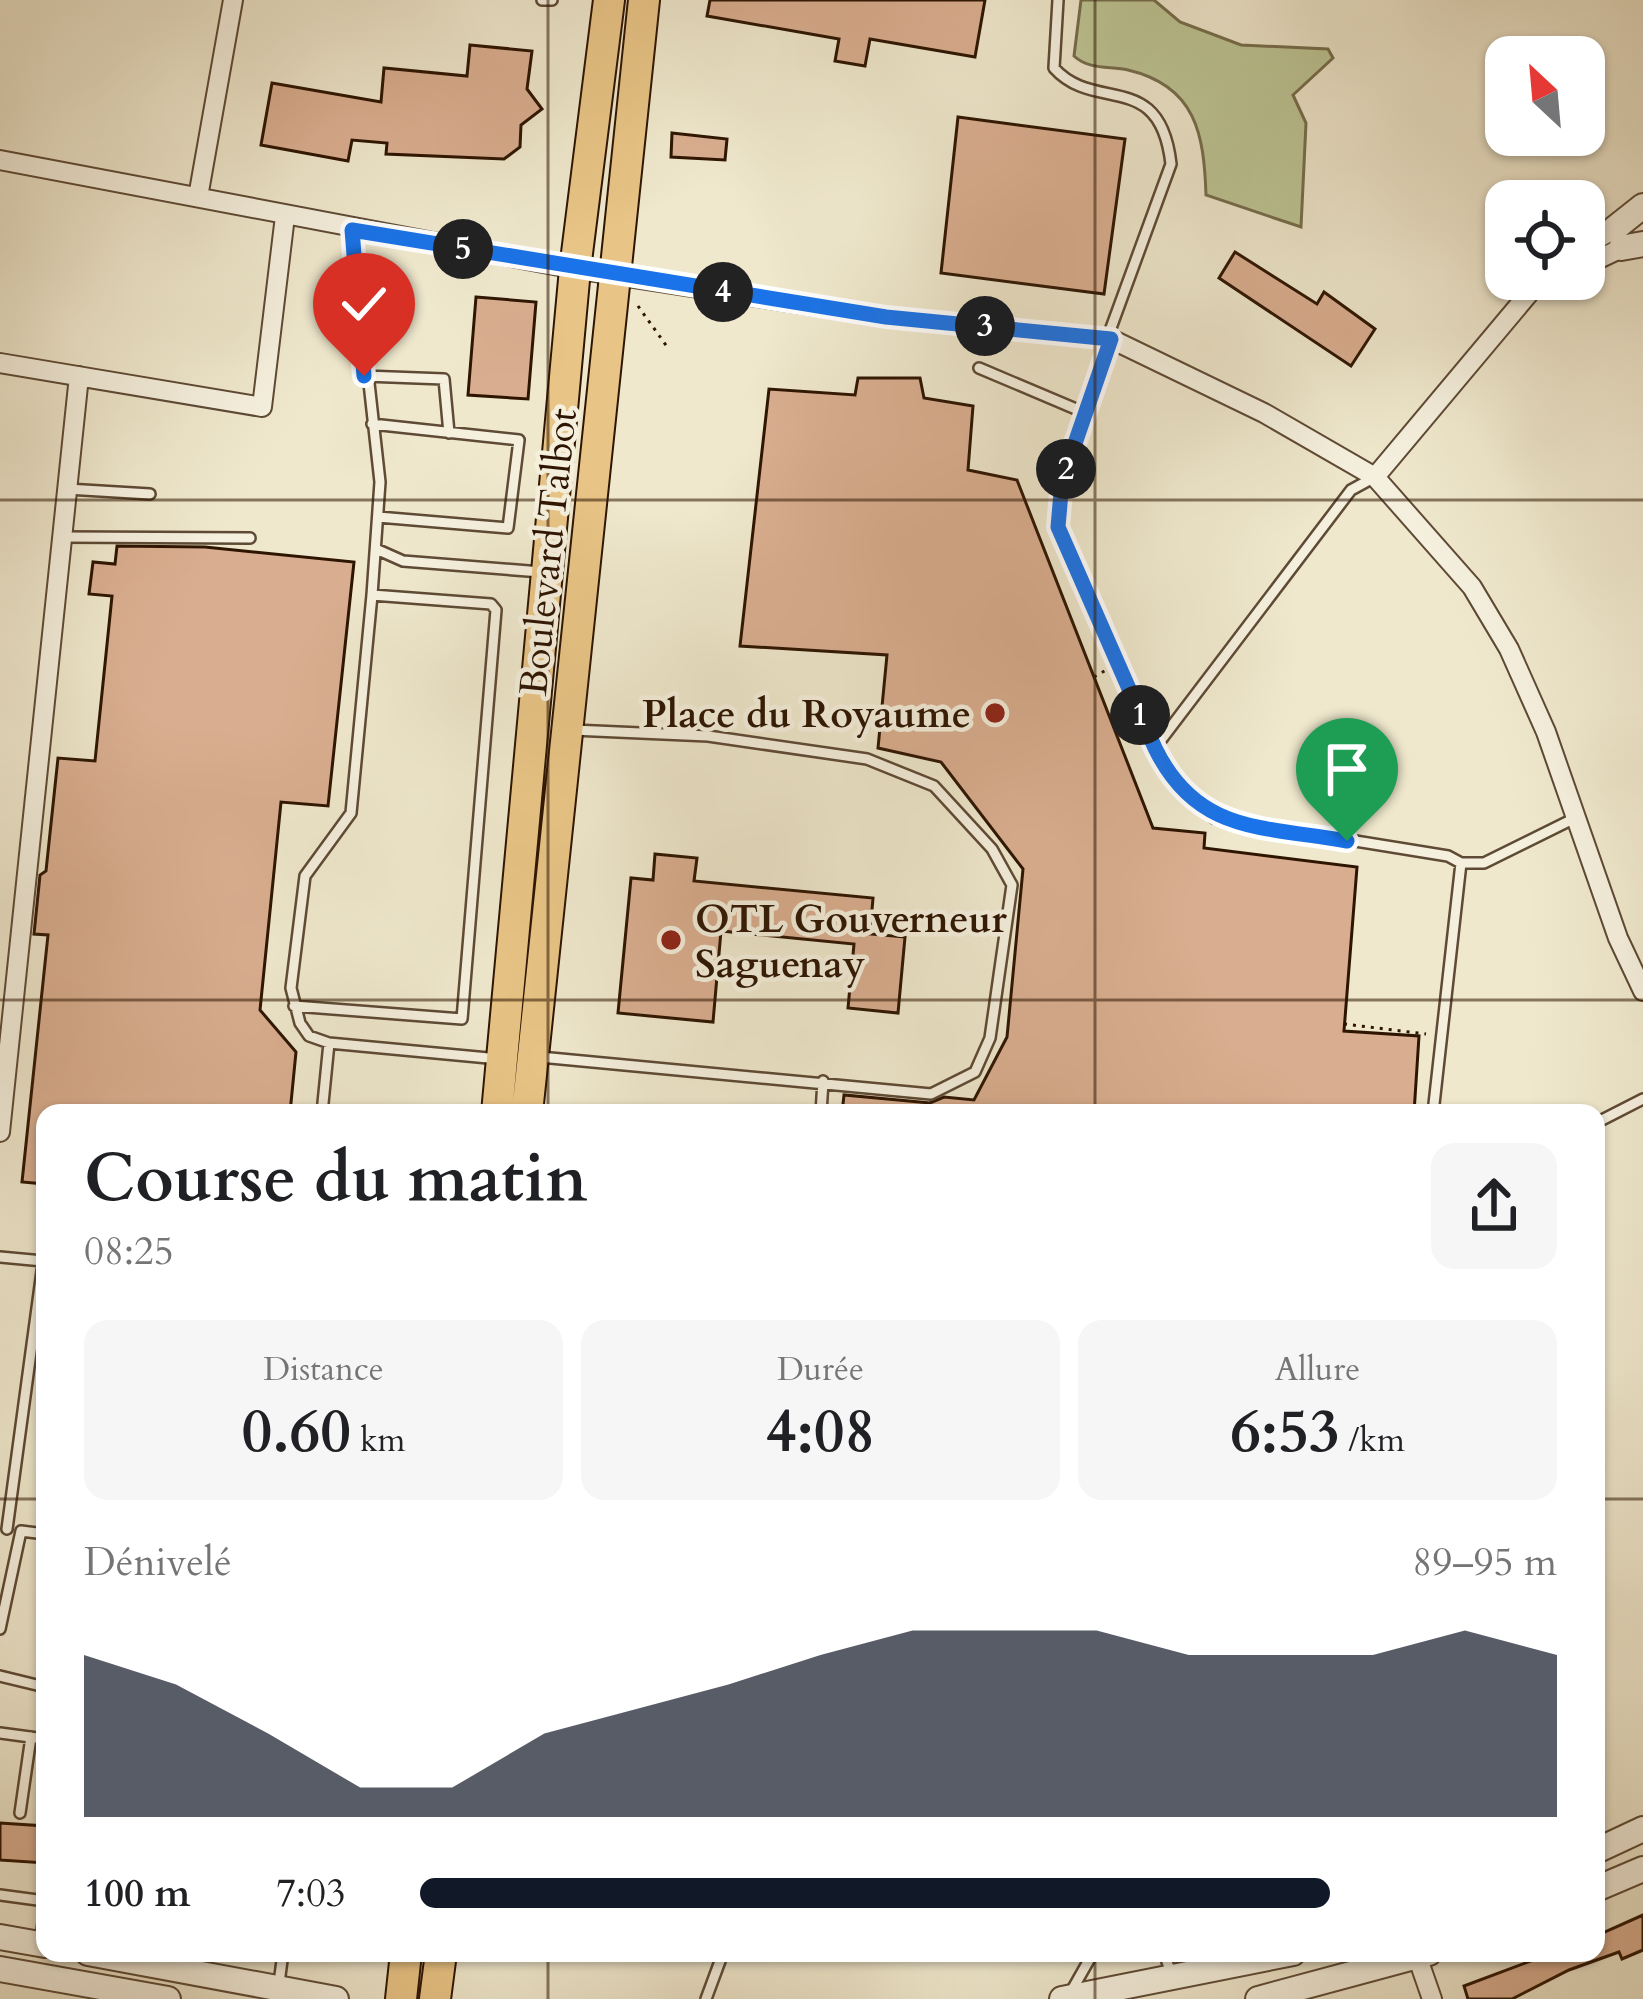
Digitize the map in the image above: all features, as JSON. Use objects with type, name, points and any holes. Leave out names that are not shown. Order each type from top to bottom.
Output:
[{"type":"main road","name":"Boulevard Talbot","points":[[498,1104],[575,269],[609,0]]},
{"type":"main road","name":"Boulevard Talbot","points":[[528,1104],[644,0]]},
{"type":"main road","points":[[401,1999],[405,1962]]},
{"type":"main road","points":[[435,1999],[440,1962]]},
{"type":"street","points":[[197,197],[233,0]]},
{"type":"street","points":[[0,160],[575,269],[886,317],[1111,339],[1264,413],[1375,477],[1472,586],[1509,649],[1546,732],[1574,819],[1643,991]]},
{"type":"street","points":[[1630,240],[1643,206]]},
{"type":"street","points":[[1630,240],[1643,215]]},
{"type":"street","points":[[0,363],[262,406],[285,216]]},
{"type":"street","points":[[1375,477],[1522,300]]},
{"type":"street","points":[[1508,315],[1530,300]]},
{"type":"street","points":[[0,1132],[79,376]]},
{"type":"street","points":[[1605,1847],[1643,1829]]},
{"type":"street","points":[[1605,1885],[1643,1869]]},
{"type":"street","points":[[0,1937],[36,1944]]},
{"type":"street","points":[[1066,1999],[1253,1962]]},
{"type":"street","points":[[1258,1999],[1392,1962]]},
{"type":"street","points":[[1423,1962],[1432,1999]]},
{"type":"street","points":[[198,1963],[278,1988],[337,1999]]},
{"type":"street","points":[[0,1970],[167,1999]]},
{"type":"lane","points":[[542,0],[552,0]]},
{"type":"lane","points":[[1058,0],[1054,68],[1068,84],[1111,91],[1146,107],[1167,132],[1172,164],[1083,412],[1062,481],[1058,527],[1169,778],[1214,818],[1448,856],[1461,863],[1484,863],[1574,819]]},
{"type":"lane","points":[[352,230],[364,376],[380,482],[351,813],[305,876],[291,988],[309,1036],[328,1043],[823,1081],[931,1094],[975,1072],[990,1038],[1012,885],[992,849],[934,786],[867,759],[708,736],[567,729]]},
{"type":"lane","points":[[979,368],[1083,412]]},
{"type":"lane","points":[[364,376],[444,380],[448,433]]},
{"type":"lane","points":[[372,424],[519,440],[508,528],[378,517]]},
{"type":"lane","points":[[1155,748],[1352,490],[1375,477]]},
{"type":"lane","points":[[67,489],[150,494]]},
{"type":"lane","points":[[62,536],[250,538]]},
{"type":"lane","points":[[376,549],[403,561],[545,572]]},
{"type":"lane","points":[[294,1006],[462,1019],[496,610],[491,604],[372,595]]},
{"type":"lane","points":[[1433,1104],[1461,863]]},
{"type":"lane","points":[[323,1104],[328,1043]]},
{"type":"lane","points":[[822,1104],[823,1081]]},
{"type":"lane","points":[[1605,1118],[1643,1099]]},
{"type":"lane","points":[[0,1257],[36,1260]]},
{"type":"lane","points":[[36,1313],[3,1529],[36,1533]]},
{"type":"lane","points":[[0,1629],[20,1531]]},
{"type":"lane","points":[[0,1676],[36,1685]]},
{"type":"lane","points":[[0,1733],[36,1738]]},
{"type":"lane","points":[[20,1813],[31,1737]]},
{"type":"lane","points":[[0,1895],[36,1902]]},
{"type":"lane","points":[[278,1988],[282,1962]]},
{"type":"lane","points":[[706,1999],[720,1962]]},
{"type":"lane","points":[[1066,1999],[1088,1962]]},
{"type":"lane","points":[[1167,1962],[1173,1980]]},
{"type":"path","points":[[615,275],[668,348]]},
{"type":"path","points":[[1344,1024],[1441,1035]]},
{"type":"green space","points":[[1081,0],[1154,0],[1180,22],[1241,45],[1328,49],[1333,58],[1293,95],[1306,123],[1301,227],[1206,195],[1203,152],[1182,100],[1151,77],[1093,66],[1074,56]]},
{"type":"building","points":[[710,0],[985,0],[975,57],[870,39],[865,66],[835,61],[839,39],[707,16]]},
{"type":"building","points":[[470,45],[532,51],[527,89],[542,109],[521,125],[520,147],[504,159],[386,154],[387,143],[352,140],[348,161],[261,145],[272,83],[381,102],[384,68],[467,76]]},
{"type":"building","points":[[958,117],[1125,139],[1104,294],[941,273]]},
{"type":"building","points":[[672,133],[727,139],[725,160],[671,157]]},
{"type":"building","points":[[1235,252],[1317,304],[1324,292],[1375,329],[1351,366],[1219,278]]},
{"type":"building","points":[[476,297],[536,302],[528,399],[468,395]]},
{"type":"building","name":"Place du Royaume","points":[[858,378],[920,378],[924,398],[973,406],[968,470],[1017,480],[1153,828],[1205,833],[1204,848],[1357,867],[1344,1031],[1419,1036],[1415,1104],[843,1104],[844,1095],[930,1103],[944,1097],[974,1100],[1007,1037],[1023,869],[941,762],[878,748],[887,655],[740,646],[769,389],[855,395]]},
{"type":"building","points":[[117,546],[205,547],[354,562],[328,806],[281,802],[260,1010],[296,1052],[291,1104],[36,1104],[36,1183],[22,1182],[48,935],[34,934],[40,875],[46,871],[58,758],[95,761],[112,596],[89,594],[93,562],[115,564]]},
{"type":"building","points":[[655,854],[697,858],[694,881],[873,898],[870,934],[905,937],[898,1013],[848,1008],[854,944],[721,931],[713,1022],[618,1013],[631,878],[653,880]]},
{"type":"building","points":[[0,1823],[36,1825],[36,1862],[0,1860]]},
{"type":"building","points":[[1643,1915],[1643,1950],[1622,1959],[1619,1952],[1605,1957],[1605,1932]]},
{"type":"building","points":[[1528,1962],[1591,1962],[1512,1999],[1468,1999],[1464,1986]]},
{"type":"place","name":"Place du Royaume","points":[[995,713]]},
{"type":"place","name":"OTL Gouverneur Saguenay","points":[[671,940]]},
{"type":"route","points":[[364,376],[352,230],[886,317],[1111,339],[1096,369],[1062,481],[1058,527],[1169,778],[1214,818],[1347,841]]}]
